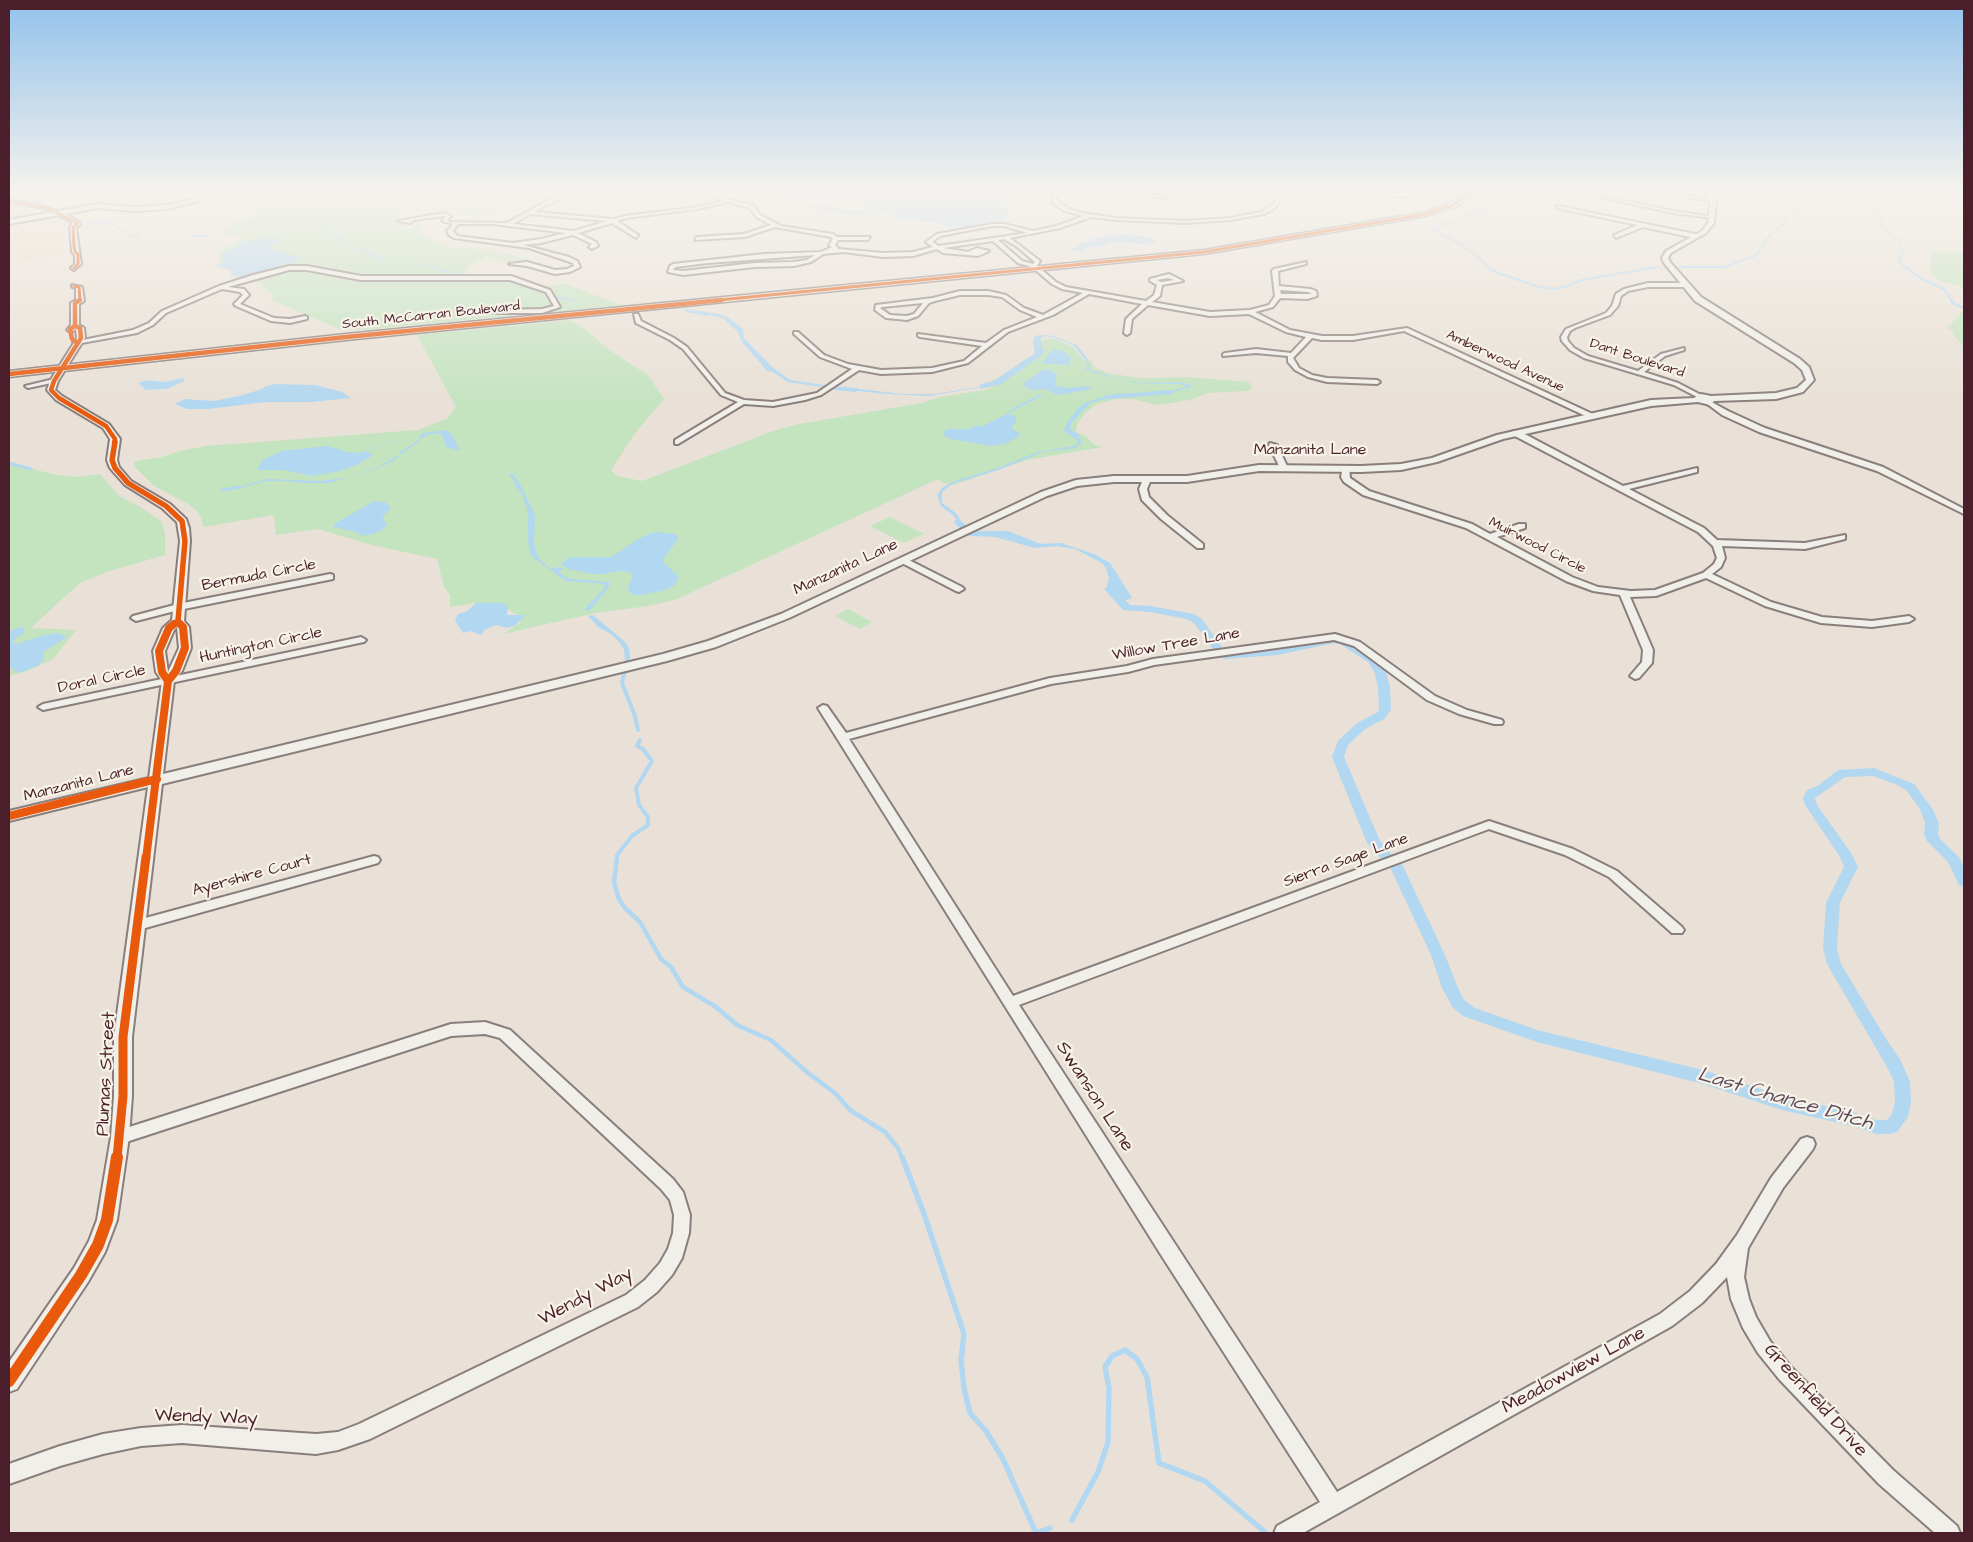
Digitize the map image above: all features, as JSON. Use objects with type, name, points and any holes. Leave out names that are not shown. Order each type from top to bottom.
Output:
[{"type":"main road","name":"South McCarran Boulevard","points":[[1036,268],[1092,262]]},
{"type":"main road","name":"South McCarran Boulevard","points":[[9,370],[1099,262]]},
{"type":"main road","name":"South McCarran Boulevard","points":[[9,374],[63,366]]},
{"type":"street","points":[[76,342],[72,339],[70,329],[75,326],[75,303],[70,303],[70,288],[74,286],[74,268],[78,262]]},
{"type":"street","points":[[512,264],[527,264],[559,272],[572,270],[577,267],[575,262]]},
{"type":"street","points":[[701,262],[673,266],[670,271],[683,273],[804,262]]},
{"type":"street","points":[[1020,262],[1036,268],[1058,286],[1146,304],[1210,314],[1250,312],[1271,306],[1278,296],[1276,270],[1281,267],[1304,263]]},
{"type":"street","points":[[1036,268],[1038,262]]},
{"type":"street","name":"Manzanita Lane","points":[[9,816],[157,778],[689,651],[748,632],[1044,494],[1066,486],[1104,479],[1187,480],[1251,468],[1388,468],[1414,464],[1516,433],[1651,403],[1705,399],[1765,398],[1785,395],[1805,387],[1810,380],[1806,369],[1797,361],[1698,299],[1667,262]]},
{"type":"street","points":[[76,342],[134,332],[151,324],[164,312],[220,288],[276,270],[298,268],[361,278],[499,277],[518,280],[545,289],[551,294],[552,300],[557,307],[542,311],[496,312]]},
{"type":"street","points":[[1127,333],[1129,319],[1157,296],[1160,284]]},
{"type":"street","name":"Dant Boulevard","points":[[1685,285],[1648,285],[1626,290],[1618,295],[1615,306],[1608,314],[1573,327],[1565,333],[1565,340],[1578,353],[1606,364],[1676,384],[1705,399],[1725,413],[1762,430],[1884,471],[1964,512]]},
{"type":"street","points":[[220,288],[242,290],[246,295],[237,304],[238,306],[273,320],[305,318]]},
{"type":"street","points":[[1277,288],[1309,290],[1314,292],[1315,295],[1307,297],[1278,296]]},
{"type":"street","points":[[933,300],[882,305],[878,306],[877,309],[888,317],[907,318],[916,315],[927,302],[933,300],[960,293],[988,293],[1004,296],[1022,309],[1042,318]]},
{"type":"street","points":[[796,333],[822,356],[836,363],[857,369],[907,372],[944,369],[966,362],[1006,331],[1042,318],[1087,293]]},
{"type":"street","points":[[1250,312],[1280,328],[1310,336],[1290,358],[1293,366],[1310,376],[1338,381],[1377,382]]},
{"type":"street","points":[[636,315],[638,322],[672,339],[685,348],[723,394],[743,402],[773,404],[804,399],[819,394],[857,369]]},
{"type":"street","name":"Amberwood Avenue","points":[[1310,336],[1353,338],[1407,330],[1593,416]]},
{"type":"street","points":[[920,335],[986,345]]},
{"type":"street","points":[[28,386],[54,381],[71,355],[76,342]]},
{"type":"street","points":[[1639,373],[1663,355],[1682,349]]},
{"type":"street","points":[[1226,355],[1256,351],[1292,355]]},
{"type":"street","name":"Plumas Street","points":[[9,1381],[81,1275],[98,1245],[108,1220],[120,1137],[123,1096],[122,1052],[168,681],[176,671],[185,648],[183,627],[178,621],[186,541],[182,521],[166,506],[128,484],[115,468],[112,460],[115,439],[106,426],[51,390],[54,381]]},
{"type":"street","points":[[678,442],[743,402]]},
{"type":"street","points":[[1516,433],[1700,530],[1716,543],[1720,552],[1718,564],[1706,575],[1768,604],[1821,620],[1872,624],[1908,619]]},
{"type":"street","points":[[1273,445],[1284,468]]},
{"type":"street","name":"Muirwood Circle","points":[[1346,468],[1345,477],[1347,480],[1366,493],[1457,521],[1568,579],[1596,589],[1624,594],[1644,594],[1666,591],[1706,575]]},
{"type":"street","points":[[1621,489],[1694,470]]},
{"type":"street","points":[[1147,479],[1143,489],[1145,498],[1164,517],[1200,546]]},
{"type":"street","points":[[1490,537],[1522,526]]},
{"type":"street","points":[[1716,543],[1805,546],[1842,537]]},
{"type":"street","points":[[903,560],[960,589]]},
{"type":"street","name":"Bermuda Circle","points":[[136,618],[178,607],[330,577]]},
{"type":"street","points":[[1624,594],[1648,650],[1647,663],[1635,676]]},
{"type":"street","name":"Plumas Street","points":[[168,681],[162,672],[159,651],[169,628],[178,621]]},
{"type":"street","name":"Willow Tree Lane","points":[[843,737],[1050,681],[1128,669],[1153,662],[1335,637],[1357,644],[1431,698],[1463,712],[1498,722]]},
{"type":"street","name":"Huntington Circle","points":[[168,681],[360,640]]},
{"type":"street","name":"Doral Circle","points":[[43,707],[168,681]]},
{"type":"street","name":"Swanson Lane","points":[[823,708],[1010,1004],[1334,1505]]},
{"type":"street","name":"Sierra Sage Lane","points":[[1010,1004],[1489,825],[1569,852],[1612,874],[1677,930]]},
{"type":"street","name":"Ayershire Court","points":[[138,925],[374,860]]},
{"type":"street","name":"Wendy Way","points":[[9,1474],[94,1446],[141,1437],[182,1434],[316,1444],[338,1441],[363,1432],[632,1301],[652,1286],[666,1269],[676,1252],[681,1233],[682,1215],[677,1197],[667,1184],[505,1034],[485,1028],[451,1030],[120,1137]]},
{"type":"street","name":"Meadowview Lane","points":[[1284,1533],[1666,1320],[1696,1297],[1722,1270],[1743,1240],[1777,1183],[1807,1144]]},
{"type":"street","name":"Greenfield Drive","points":[[1743,1240],[1736,1263],[1736,1277],[1740,1299],[1749,1322],[1764,1347],[1785,1373],[1886,1478],[1950,1533]]},
{"type":"green space","points":[[220,262],[478,262],[468,266],[468,270],[461,274],[511,275],[542,286],[565,284],[622,305],[365,330],[339,329],[271,300],[274,296],[257,281],[240,278],[226,268],[215,266]]},
{"type":"green space","points":[[1931,262],[1964,262],[1964,287],[1940,281],[1930,273]]},
{"type":"green space","points":[[1964,310],[1964,349],[1947,328]]},
{"type":"green space","points":[[570,320],[586,330],[612,352],[648,375],[664,399],[636,432],[611,470],[616,476],[642,481],[776,430],[799,424],[922,403],[939,397],[986,390],[1039,356],[1040,343],[1043,340],[1052,338],[1073,347],[1085,361],[1091,360],[1094,367],[1107,373],[1140,378],[1188,377],[1249,382],[1252,388],[1248,391],[1207,393],[1190,400],[1157,405],[1133,399],[1116,399],[1097,404],[1085,413],[1077,424],[1076,432],[1087,437],[1093,444],[1102,447],[1027,460],[953,485],[941,482],[938,479],[675,600],[648,606],[595,613],[503,634],[520,623],[519,616],[499,604],[476,603],[450,607],[450,595],[444,587],[437,559],[372,545],[318,529],[276,535],[274,515],[204,527],[199,513],[188,504],[154,486],[135,467],[134,462],[137,461],[206,446],[418,430],[448,418],[456,407],[417,335]]},
{"type":"green space","points":[[9,463],[56,475],[77,477],[100,474],[119,496],[139,506],[162,522],[165,535],[165,555],[106,572],[80,583],[31,628],[76,630],[53,659],[27,671],[9,676]]},
{"type":"green space","points":[[890,517],[924,534],[904,543],[870,526]]},
{"type":"green space","points":[[848,609],[872,622],[860,629],[835,616]]},
{"type":"water","points":[[223,262],[294,262],[244,277],[231,276],[232,270],[217,266]]},
{"type":"water","points":[[396,262],[445,269],[441,270]]},
{"type":"water","points":[[687,310],[726,316],[743,329],[744,338],[771,366],[790,380],[824,385],[822,387],[788,382],[773,372],[767,371],[743,343],[737,331],[722,318]]},
{"type":"water","points":[[1046,335],[1077,345],[1088,359],[1089,369],[1094,371],[1129,381],[1153,383],[1179,382],[1191,385],[1191,387],[1165,394],[1127,394],[1090,403],[1072,422],[1070,429],[1079,435],[1078,438],[1081,440],[1081,444],[1075,448],[1043,452],[998,470],[952,484],[942,492],[942,503],[957,514],[963,525],[977,533],[1036,544],[1061,543],[1094,554],[1110,563],[1132,598],[1117,603],[1106,589],[1109,579],[1106,568],[1102,563],[1075,549],[1057,546],[1036,548],[995,537],[973,535],[941,506],[937,495],[943,487],[958,480],[998,468],[1035,453],[1077,445],[1077,440],[1064,431],[1068,421],[1078,408],[1087,402],[1110,395],[1127,393],[1166,393],[1187,386],[1133,382],[1096,373],[1086,370],[1087,362],[1073,345],[1052,337],[1042,336],[1038,344],[1045,352],[1001,384],[928,396],[839,389],[841,387],[903,394],[934,394],[985,386],[1001,381],[1027,360],[1036,356],[1040,352],[1035,343],[1036,337]]},
{"type":"water","points":[[1054,349],[1065,352],[1071,358],[1069,365],[1041,363]]},
{"type":"water","points":[[1048,369],[1057,374],[1055,385],[1057,386],[1070,388],[1084,386],[1092,389],[1058,395],[1045,389],[1032,390],[1025,387],[1024,383],[1042,370]]},
{"type":"water","points":[[185,379],[184,381],[167,389],[146,390],[138,383],[147,380],[164,382]]},
{"type":"water","points":[[276,384],[315,385],[342,392],[351,398],[311,402],[265,402],[208,409],[187,409],[175,404],[184,399],[214,401],[243,395]]},
{"type":"water","points":[[1045,394],[1007,414],[1016,416],[1016,421],[1011,428],[1019,433],[1019,436],[1005,444],[991,446],[951,439],[942,432],[949,429],[969,429],[976,425],[981,427],[1036,396]]},
{"type":"water","points":[[446,430],[453,436],[458,447],[461,449],[456,450],[446,447],[443,437],[439,433],[427,435],[402,454],[398,454],[421,438],[420,435],[424,433]]},
{"type":"water","points":[[400,439],[366,451],[372,454],[370,457],[357,465],[339,471],[312,476],[283,470],[257,470],[262,460],[282,451],[327,446],[359,453]]},
{"type":"water","points":[[399,456],[395,460],[379,468],[329,483],[266,481],[235,488],[268,479],[320,481],[345,478],[379,467]]},
{"type":"water","points":[[512,473],[520,484],[535,515],[534,544],[539,559],[551,569],[557,567],[564,569],[558,572],[570,579],[609,582],[609,587],[590,610],[586,611],[586,607],[604,589],[605,585],[566,581],[531,556],[529,549],[530,516],[520,490],[517,489],[513,479],[508,474]]},
{"type":"water","points":[[374,501],[385,502],[391,508],[382,518],[387,525],[382,530],[360,536],[359,533],[334,527],[334,524]]},
{"type":"water","points":[[654,532],[676,534],[678,539],[663,559],[664,563],[679,577],[675,585],[666,590],[634,595],[629,592],[628,588],[633,575],[629,572],[617,571],[591,574],[569,569],[561,564],[567,559],[574,557],[611,557],[640,538]]},
{"type":"water","points":[[476,603],[503,603],[508,606],[507,615],[525,615],[516,625],[508,628],[496,625],[484,630],[482,635],[470,631],[463,633],[455,621],[458,614],[467,611]]},
{"type":"water","points":[[593,615],[625,642],[629,648],[630,658],[625,660],[624,649],[619,642],[611,634],[598,627],[588,616]]},
{"type":"water","points":[[23,627],[25,632],[13,640],[17,644],[41,636],[58,633],[67,637],[43,652],[44,658],[38,666],[21,672],[15,671],[9,665],[9,631]]},
{"type":"waterway","points":[[1483,262],[1488,268],[1498,273],[1539,287],[1553,289],[1565,287],[1582,280],[1657,267]]},
{"type":"waterway","points":[[1679,267],[1725,267],[1738,262]]},
{"type":"waterway","points":[[1899,262],[1920,278],[1944,289],[1952,301]]},
{"type":"waterway","name":"Last Chance Ditch","points":[[438,269],[458,274]]},
{"type":"waterway","name":"Last Chance Ditch","points":[[556,297],[573,300]]},
{"type":"waterway","points":[[1951,300],[1954,304],[1964,308]]},
{"type":"waterway","name":"Last Chance Ditch","points":[[687,311],[707,314]]},
{"type":"waterway","name":"Last Chance Ditch","points":[[983,387],[998,382],[1038,354],[1036,342],[1037,337],[1041,336]]},
{"type":"waterway","name":"Last Chance Ditch","points":[[835,388],[856,390]]},
{"type":"waterway","name":"Last Chance Ditch","points":[[1107,397],[1170,392]]},
{"type":"waterway","points":[[9,463],[31,469]]},
{"type":"waterway","points":[[222,490],[240,487]]},
{"type":"waterway","points":[[528,508],[530,516],[529,528]]},
{"type":"waterway","name":"Last Chance Ditch","points":[[958,522],[972,534],[1008,534],[1026,543],[1038,545]]},
{"type":"waterway","points":[[529,532],[530,545]]},
{"type":"waterway","name":"Last Chance Ditch","points":[[1109,589],[1127,608],[1150,609],[1190,616],[1198,621],[1217,647]]},
{"type":"waterway","name":"Last Chance Ditch","points":[[1225,656],[1277,652],[1335,640],[1344,642],[1372,660],[1380,671],[1384,687],[1385,710],[1380,716],[1361,726],[1342,744],[1338,757],[1374,843],[1386,856]]},
{"type":"waterway","points":[[628,656],[622,683],[635,716],[638,730]]},
{"type":"waterway","points":[[617,857],[632,836],[648,825],[648,817],[639,805],[636,788],[652,761],[643,749],[637,746],[640,740]]},
{"type":"waterway","name":"Last Chance Ditch","points":[[1397,867],[1438,955],[1450,988],[1458,1004],[1469,1012],[1537,1036],[1703,1077],[1782,1103],[1853,1119],[1877,1127],[1891,1127],[1900,1117],[1903,1101],[1902,1082],[1894,1064],[1882,1047],[1834,964],[1830,948],[1833,903],[1851,867],[1846,856],[1811,805],[1809,798],[1812,793],[1823,788],[1842,773],[1874,772],[1899,781],[1910,787],[1926,808],[1932,823],[1931,834],[1934,841],[1954,860],[1964,882]]},
{"type":"waterway","points":[[617,857],[614,883],[619,899],[625,908],[640,922],[661,959],[671,967],[683,987],[716,1007],[737,1025],[771,1040],[808,1073],[835,1093],[850,1110],[885,1132],[898,1148],[902,1158]]},
{"type":"waterway","points":[[902,1157],[923,1211],[964,1334],[961,1360],[964,1388],[970,1413],[986,1431],[1003,1459],[1036,1533]]},
{"type":"waterway","points":[[1072,1520],[1098,1472],[1108,1442],[1109,1388],[1105,1367],[1112,1356],[1125,1350],[1137,1359],[1147,1377],[1159,1463],[1205,1481],[1266,1533]]},
{"type":"waterway","points":[[1037,1533],[1050,1528]]},
{"type":"cycle path","points":[[74,268],[78,262]]},
{"type":"cycle path","points":[[9,374],[346,337],[1103,262]]},
{"type":"cycle path","points":[[74,286],[79,287],[80,301],[75,303],[75,326],[70,329],[72,339],[76,342]]},
{"type":"cycle path","points":[[9,1381],[81,1275],[98,1245],[107,1220],[120,1137],[123,1096],[123,1037],[168,681],[176,671],[185,648],[183,627],[178,621],[185,541],[182,521],[166,506],[128,483],[115,468],[112,460],[115,439],[106,426],[59,398],[51,390],[54,381],[81,338],[80,328],[75,326]]},
{"type":"cycle path","points":[[168,681],[162,672],[159,651],[169,628],[178,621]]},
{"type":"cycle path","points":[[9,816],[157,779]]}]
